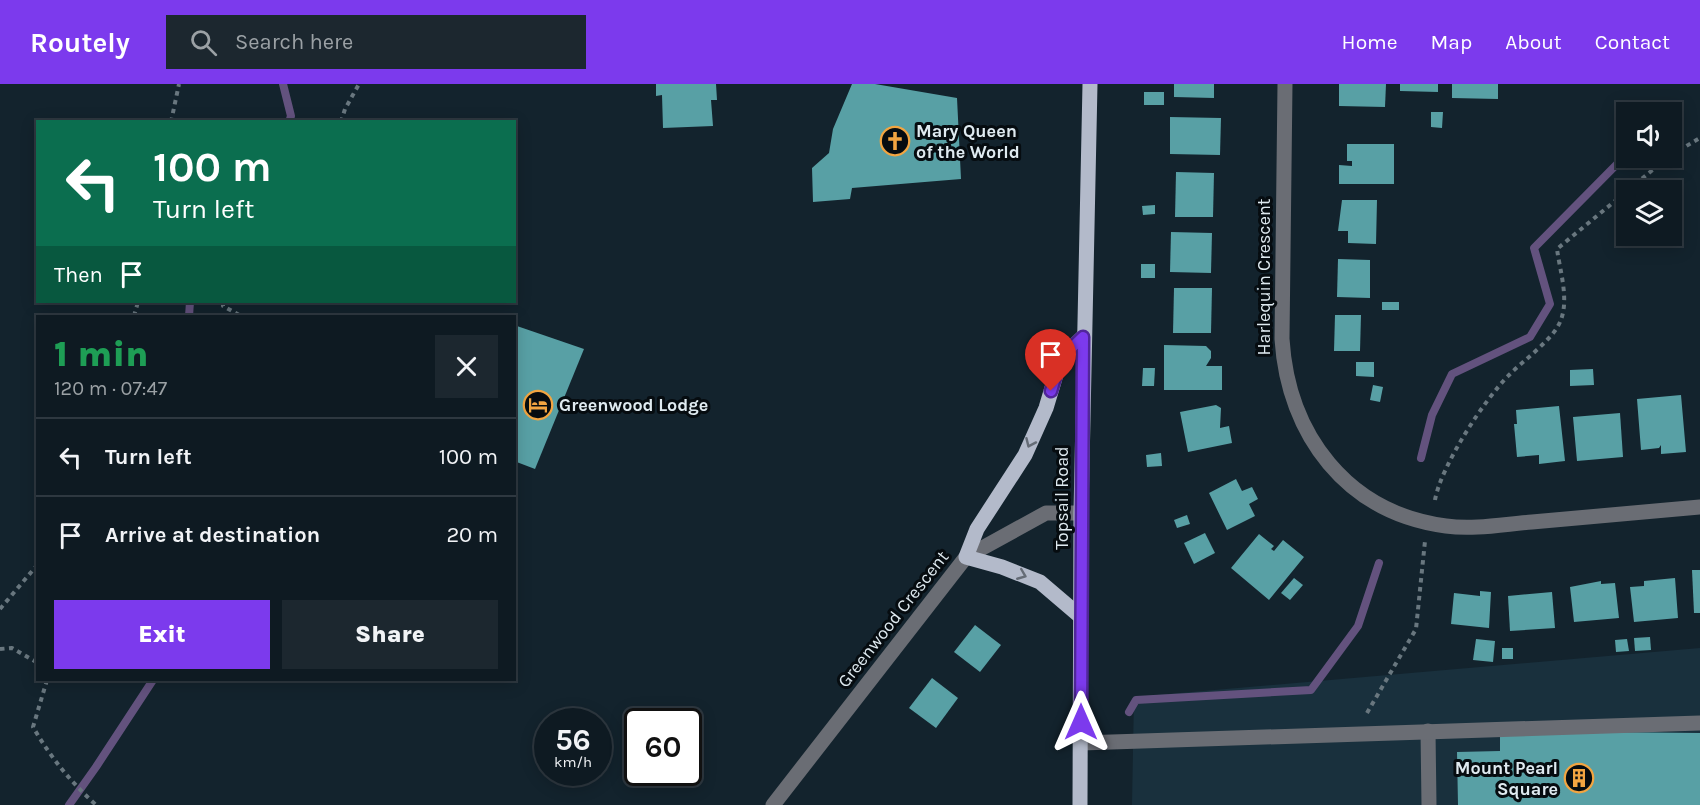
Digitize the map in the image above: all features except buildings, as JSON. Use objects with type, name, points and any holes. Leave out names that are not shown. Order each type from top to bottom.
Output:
[{"type":"main road","name":"Topsail Road","points":[[1080,805],[1083,337],[1090,84]]},
{"type":"main road","points":[[1081,617],[1040,582],[1002,567],[966,557],[977,529],[1025,455],[1046,408],[1061,358],[1083,337]]},
{"type":"street","name":"Harlequin Crescent","points":[[1285,84],[1282,339],[1285,374],[1305,431],[1317,450],[1345,481],[1397,513],[1448,527],[1700,507]]},
{"type":"street","name":"Greenwood Crescent","points":[[773,805],[966,557],[1046,513],[1081,513]]},
{"type":"street","points":[[1081,743],[1700,723]]},
{"type":"street","points":[[1428,731],[1429,805]]},
{"type":"path","points":[[171,120],[179,84]]},
{"type":"path","points":[[342,120],[359,84]]},
{"type":"path","points":[[1682,148],[1700,138]]},
{"type":"path","points":[[1435,500],[1438,483],[1485,405],[1508,376],[1558,326],[1564,300],[1557,249],[1655,168]]},
{"type":"path","points":[[223,303],[223,306],[239,315]]},
{"type":"path","points":[[1351,733],[1373,707],[1416,629],[1425,542]]},
{"type":"path","points":[[0,609],[36,566]]},
{"type":"path","points":[[0,649],[12,648],[36,662]]},
{"type":"path","points":[[47,681],[33,727],[48,753],[69,780],[96,805]]},
{"type":"shaded area","name":"Mount Pearl Square","points":[[1700,648],[1700,805],[1132,805],[1134,697]]},
{"type":"waterway","points":[[283,84],[291,116],[290,120]]},
{"type":"waterway","points":[[1421,458],[1432,415],[1452,374],[1530,337],[1550,304],[1534,248],[1616,165]]},
{"type":"waterway","points":[[189,315],[190,303]]},
{"type":"waterway","points":[[1129,712],[1136,700],[1311,690],[1358,626],[1379,563]]},
{"type":"waterway","points":[[69,805],[152,681]]},
{"type":"place","name":"Mary Queen of the World","points":[[895,141]]},
{"type":"place","name":"Greenwood Lodge","points":[[538,405]]},
{"type":"place","name":"Mount Pearl Square","points":[[1579,778]]},
{"type":"route","points":[[1051,391],[1061,358],[1083,337],[1081,722]]}]
